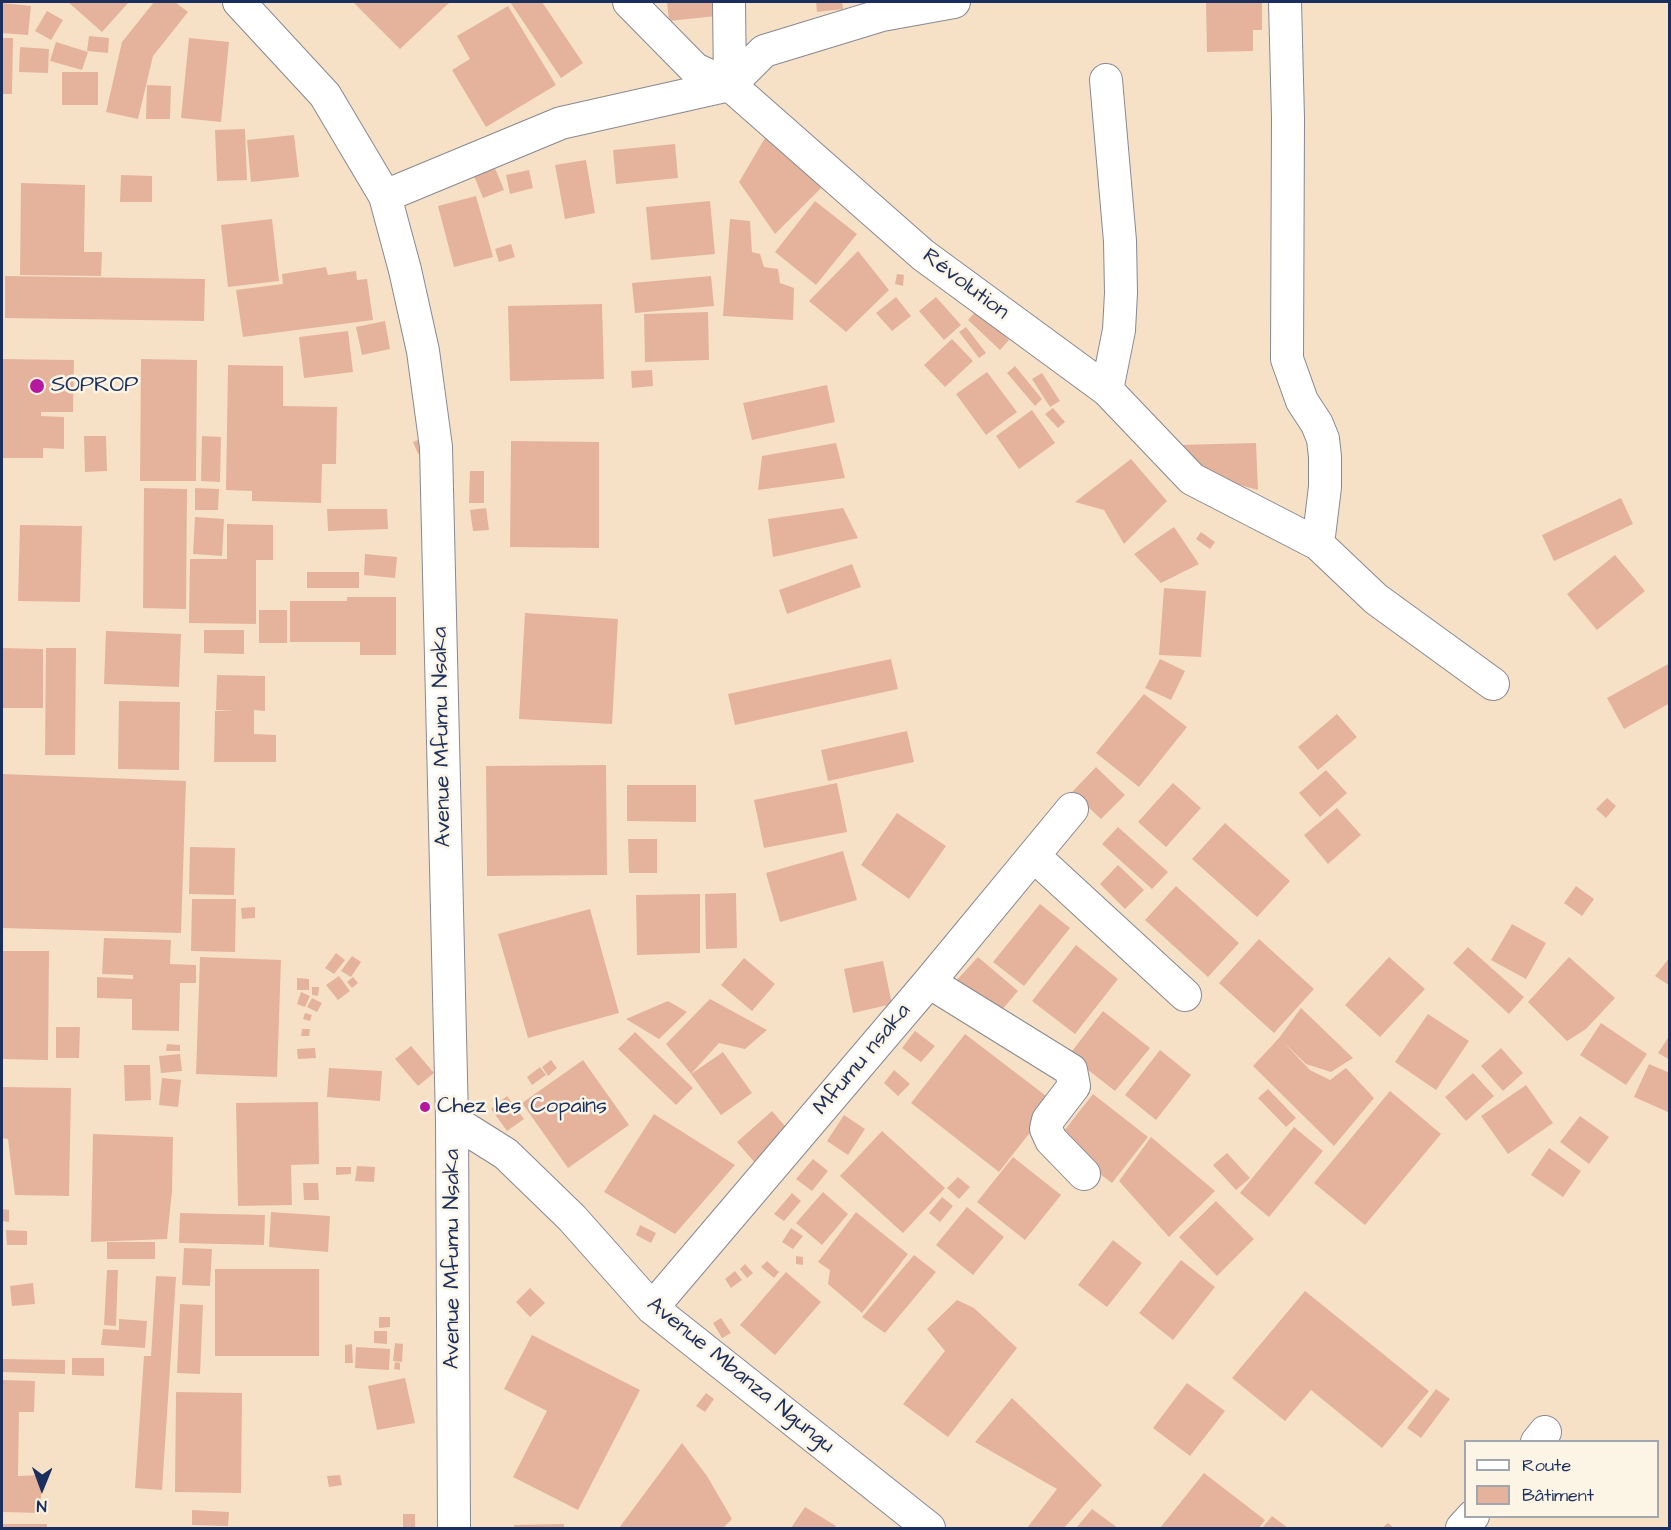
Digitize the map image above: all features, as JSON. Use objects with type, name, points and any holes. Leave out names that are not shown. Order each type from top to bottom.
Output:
[{"type":"street","name":"Avenue Mfumu Nsaka","points":[[239,2],[325,95],[385,196],[405,270],[423,351],[436,447],[452,1120],[454,1528]]},
{"type":"street","name":"Révolution","points":[[629,2],[695,69],[730,85],[923,255],[1107,390],[1192,479],[1318,544],[1376,599],[1493,684]]},
{"type":"street","points":[[729,2],[730,85]]},
{"type":"street","points":[[385,196],[561,123],[730,85],[764,51],[882,15],[954,2]]},
{"type":"street","points":[[1285,2],[1288,118],[1287,358],[1302,401],[1317,424],[1323,439],[1325,487],[1318,544]]},
{"type":"street","points":[[1106,80],[1120,241],[1121,293],[1119,330],[1107,390]]},
{"type":"street","name":"Mfumu nsaka","points":[[652,1308],[1072,810]]},
{"type":"street","points":[[1034,856],[1185,995]]},
{"type":"street","points":[[929,982],[1071,1070],[1074,1086],[1048,1120],[1046,1129],[1051,1140],[1084,1174]]},
{"type":"street","name":"Avenue Mbanza Ngungu","points":[[452,1120],[506,1154],[572,1218],[652,1308],[929,1528]]},
{"type":"building","points":[[68,2],[129,2],[102,32]]},
{"type":"building","points":[[154,2],[175,2],[188,12],[153,56],[138,119],[106,112],[122,42]]},
{"type":"building","points":[[353,2],[450,2],[400,49]]},
{"type":"building","points":[[510,2],[542,2],[583,63],[561,78]]},
{"type":"building","points":[[667,2],[724,2],[726,15],[669,21]]},
{"type":"building","points":[[816,2],[842,2],[843,9],[817,12]]},
{"type":"building","points":[[1206,2],[1262,2],[1262,30],[1253,30],[1253,51],[1207,52]]},
{"type":"building","points":[[2,3],[31,6],[28,35],[2,33]]},
{"type":"building","points":[[508,6],[556,85],[486,127],[452,70],[470,59],[457,36]]},
{"type":"building","points":[[47,11],[63,20],[51,40],[35,31]]},
{"type":"building","points":[[89,36],[109,38],[108,53],[87,51]]},
{"type":"building","points":[[2,38],[13,38],[12,94],[2,94]]},
{"type":"building","points":[[189,38],[229,42],[221,122],[181,118]]},
{"type":"building","points":[[56,42],[88,52],[82,70],[50,61]]},
{"type":"building","points":[[20,47],[49,49],[48,73],[19,72]]},
{"type":"building","points":[[62,72],[98,72],[98,105],[62,105]]},
{"type":"building","points":[[147,85],[171,86],[170,119],[146,119]]},
{"type":"building","points":[[245,129],[247,180],[217,181],[215,130]]},
{"type":"building","points":[[768,133],[821,188],[775,234],[739,182]]},
{"type":"building","points":[[294,135],[299,177],[251,182],[247,140]]},
{"type":"building","points":[[675,144],[678,178],[616,184],[613,150]]},
{"type":"building","points":[[586,160],[595,213],[565,219],[555,165]]},
{"type":"building","points":[[495,168],[504,190],[483,198],[474,176]]},
{"type":"building","points":[[529,170],[533,188],[510,194],[506,175]]},
{"type":"building","points":[[121,175],[152,176],[152,202],[120,202]]},
{"type":"building","points":[[21,183],[85,185],[84,252],[102,252],[101,276],[20,275]]},
{"type":"building","points":[[476,196],[493,257],[454,267],[438,206]]},
{"type":"building","points":[[710,201],[715,254],[651,260],[646,207]]},
{"type":"building","points":[[815,201],[857,234],[816,285],[775,252]]},
{"type":"building","points":[[272,219],[279,281],[228,287],[221,225]]},
{"type":"building","points":[[730,219],[750,221],[752,252],[760,254],[764,267],[778,269],[780,283],[794,288],[793,320],[723,316]]},
{"type":"building","points":[[511,244],[515,257],[499,262],[495,249]]},
{"type":"building","points":[[858,251],[889,290],[846,332],[809,301]]},
{"type":"building","points":[[326,267],[328,275],[356,271],[357,280],[367,279],[373,320],[243,337],[236,290],[283,284],[282,274]]},
{"type":"building","points":[[897,274],[904,275],[903,286],[895,284]]},
{"type":"building","points":[[5,276],[205,279],[204,321],[5,318]]},
{"type":"building","points":[[711,276],[714,306],[635,313],[632,283]]},
{"type":"building","points":[[896,297],[911,316],[892,331],[876,313]]},
{"type":"building","points":[[936,297],[961,325],[944,340],[919,311]]},
{"type":"building","points":[[602,304],[604,379],[510,381],[508,306]]},
{"type":"building","points":[[977,310],[1009,340],[1000,350],[968,320]]},
{"type":"building","points":[[708,312],[709,360],[645,362],[644,314]]},
{"type":"building","points":[[385,321],[390,349],[362,355],[356,327]]},
{"type":"building","points":[[966,327],[986,353],[979,358],[959,332]]},
{"type":"building","points":[[348,331],[353,372],[304,378],[299,337]]},
{"type":"building","points":[[952,339],[973,361],[945,387],[924,365]]},
{"type":"building","name":"SOPROP","points":[[2,359],[74,360],[73,412],[41,412],[41,416],[64,417],[64,449],[43,448],[43,458],[2,458]]},
{"type":"building","points":[[141,359],[197,360],[196,481],[140,481]]},
{"type":"building","points":[[228,365],[283,366],[283,406],[337,407],[336,464],[322,464],[321,503],[252,501],[252,491],[226,490]]},
{"type":"building","points":[[1015,366],[1042,399],[1035,406],[1007,373]]},
{"type":"building","points":[[652,370],[653,386],[632,388],[631,371]]},
{"type":"building","points":[[987,372],[1017,412],[986,435],[956,394]]},
{"type":"building","points":[[1042,373],[1060,401],[1050,407],[1032,379]]},
{"type":"building","points":[[827,385],[835,422],[752,440],[743,403]]},
{"type":"building","points":[[1053,408],[1065,422],[1058,428],[1045,414]]},
{"type":"building","points":[[1032,410],[1055,443],[1019,469],[996,436]]},
{"type":"building","points":[[84,436],[106,436],[107,471],[85,472]]},
{"type":"building","points":[[202,436],[221,437],[220,482],[201,481]]},
{"type":"building","points":[[425,437],[430,449],[418,454],[413,442]]},
{"type":"building","points":[[511,441],[599,442],[599,548],[510,547]]},
{"type":"building","points":[[836,443],[845,478],[758,490],[762,456]]},
{"type":"building","points":[[1256,443],[1258,490],[1193,472],[1178,445]]},
{"type":"building","points":[[1131,459],[1167,501],[1124,544],[1104,510],[1075,502]]},
{"type":"building","points":[[470,471],[484,471],[484,503],[469,503]]},
{"type":"building","points":[[144,488],[187,489],[186,609],[143,608]]},
{"type":"building","points":[[195,488],[219,489],[218,510],[195,510]]},
{"type":"building","points":[[1621,498],[1633,524],[1554,561],[1542,535]]},
{"type":"building","points":[[486,508],[489,530],[473,531],[470,510]]},
{"type":"building","points":[[843,508],[858,538],[773,557],[768,519]]},
{"type":"building","points":[[327,509],[387,509],[388,529],[328,531]]},
{"type":"building","points":[[195,517],[224,519],[222,556],[193,554]]},
{"type":"building","points":[[227,524],[273,525],[273,560],[256,560],[256,624],[189,623],[190,559],[227,559]]},
{"type":"building","points":[[20,525],[82,526],[80,602],[18,601]]},
{"type":"building","points":[[1174,527],[1199,564],[1161,583],[1134,554]]},
{"type":"building","points":[[1201,532],[1215,542],[1210,549],[1196,539]]},
{"type":"building","points":[[365,554],[397,557],[395,578],[364,575]]},
{"type":"building","points":[[1615,555],[1645,591],[1597,630],[1567,594]]},
{"type":"building","points":[[852,564],[861,587],[787,614],[779,590]]},
{"type":"building","points":[[307,572],[359,572],[359,588],[307,588]]},
{"type":"building","points":[[1164,588],[1206,591],[1201,657],[1159,655]]},
{"type":"building","points":[[347,597],[396,597],[396,655],[360,655],[360,642],[290,642],[290,601],[347,601]]},
{"type":"building","points":[[259,610],[287,610],[287,643],[259,643]]},
{"type":"building","points":[[525,613],[618,619],[612,724],[519,719]]},
{"type":"building","points":[[204,630],[244,630],[244,654],[204,653]]},
{"type":"building","points":[[106,631],[181,634],[179,687],[104,684]]},
{"type":"building","points":[[2,648],[43,649],[43,708],[2,708]]},
{"type":"building","points":[[46,648],[76,648],[75,755],[45,755]]},
{"type":"building","points":[[891,659],[898,689],[735,725],[728,694]]},
{"type":"building","points":[[1160,659],[1185,671],[1171,700],[1145,688]]},
{"type":"building","points":[[1670,663],[1670,703],[1624,729],[1607,698]]},
{"type":"building","points":[[217,675],[265,676],[265,711],[254,710],[254,734],[276,735],[276,762],[214,762],[215,711],[235,711],[216,710]]},
{"type":"building","points":[[1144,694],[1187,727],[1139,787],[1096,753]]},
{"type":"building","points":[[119,701],[180,702],[179,770],[118,769]]},
{"type":"building","points":[[1337,714],[1357,737],[1318,770],[1298,747]]},
{"type":"building","points":[[907,731],[914,762],[828,781],[821,750]]},
{"type":"building","points":[[606,765],[607,875],[487,876],[486,766]]},
{"type":"building","points":[[1096,767],[1125,795],[1101,819],[1072,792]]},
{"type":"building","points":[[1326,770],[1347,793],[1320,817],[1299,793]]},
{"type":"building","points":[[2,774],[186,781],[181,933],[2,928]]},
{"type":"building","points":[[837,783],[847,832],[764,848],[754,800]]},
{"type":"building","points":[[1173,783],[1201,808],[1166,847],[1138,822]]},
{"type":"building","points":[[627,785],[696,785],[696,822],[627,821]]},
{"type":"building","points":[[1607,798],[1616,806],[1606,818],[1596,809]]},
{"type":"building","points":[[1337,808],[1361,835],[1328,864],[1304,835]]},
{"type":"building","points":[[897,813],[946,846],[909,899],[861,865]]},
{"type":"building","points":[[1225,823],[1290,881],[1257,917],[1192,859]]},
{"type":"building","points":[[1118,827],[1168,872],[1152,889],[1102,844]]},
{"type":"building","points":[[628,839],[657,839],[657,873],[629,873]]},
{"type":"building","points":[[190,847],[235,848],[234,895],[189,894]]},
{"type":"building","points":[[843,851],[857,900],[780,922],[766,873]]},
{"type":"building","points":[[1118,865],[1144,890],[1125,909],[1100,884]]},
{"type":"building","points":[[1176,886],[1239,943],[1208,977],[1145,920]]},
{"type":"building","points":[[1576,886],[1594,899],[1582,916],[1564,903]]},
{"type":"building","points":[[736,893],[737,948],[706,949],[705,894]]},
{"type":"building","points":[[700,894],[700,953],[637,955],[636,895]]},
{"type":"building","points":[[192,899],[236,899],[235,952],[191,951]]},
{"type":"building","points":[[1040,904],[1070,928],[1024,986],[993,962]]},
{"type":"building","points":[[255,907],[255,918],[242,919],[241,908]]},
{"type":"building","points":[[590,909],[619,1013],[528,1038],[498,934]]},
{"type":"building","points":[[1512,924],[1546,943],[1526,979],[1491,960]]},
{"type":"building","points":[[104,938],[171,940],[170,964],[196,965],[196,983],[180,983],[179,1031],[132,1030],[132,999],[97,998],[97,977],[133,979],[133,975],[102,974]]},
{"type":"building","points":[[1259,939],[1314,989],[1274,1033],[1219,983]]},
{"type":"building","points":[[1076,945],[1118,979],[1075,1034],[1032,1001]]},
{"type":"building","points":[[1468,947],[1524,997],[1509,1014],[1453,963]]},
{"type":"building","points":[[2,951],[49,951],[48,1060],[2,1059]]},
{"type":"building","points":[[336,953],[345,960],[334,974],[325,968]]},
{"type":"building","points":[[352,956],[361,962],[351,977],[341,971]]},
{"type":"building","points":[[200,957],[281,960],[277,1077],[196,1074]]},
{"type":"building","points":[[978,957],[1018,991],[996,1017],[955,982]]},
{"type":"building","points":[[1389,957],[1425,989],[1380,1037],[1345,1005]]},
{"type":"building","points":[[1569,957],[1615,998],[1586,1029],[1567,1041],[1528,1002]]},
{"type":"building","points":[[1670,957],[1670,986],[1655,976]]},
{"type":"building","points":[[744,958],[775,984],[752,1011],[721,985]]},
{"type":"building","points":[[883,961],[892,1004],[853,1013],[844,969]]},
{"type":"building","points":[[339,976],[350,991],[338,1000],[326,985]]},
{"type":"building","points":[[353,977],[358,983],[352,988],[347,982]]},
{"type":"building","points":[[297,978],[309,979],[309,990],[297,990]]},
{"type":"building","points":[[312,987],[319,987],[318,996],[312,995]]},
{"type":"building","points":[[301,992],[310,996],[305,1007],[297,1004]]},
{"type":"building","points":[[312,998],[322,1003],[317,1012],[307,1007]]},
{"type":"building","points":[[710,999],[767,1030],[745,1049],[719,1043],[691,1074],[666,1044]]},
{"type":"building","points":[[668,1001],[687,1012],[659,1039],[626,1019]]},
{"type":"building","points":[[1301,1008],[1353,1058],[1331,1072],[1306,1064],[1283,1042],[1310,1070],[1330,1080],[1346,1068],[1374,1098],[1334,1146],[1253,1066],[1279,1038]]},
{"type":"building","points":[[1103,1011],[1150,1048],[1115,1091],[1069,1055]]},
{"type":"building","points":[[305,1013],[312,1015],[310,1021],[303,1019]]},
{"type":"building","points":[[1428,1014],[1469,1041],[1436,1090],[1395,1062]]},
{"type":"building","points":[[1601,1023],[1647,1054],[1626,1085],[1580,1055]]},
{"type":"building","points":[[56,1027],[80,1027],[79,1058],[56,1058]]},
{"type":"building","points":[[302,1029],[310,1029],[309,1036],[301,1036]]},
{"type":"building","points":[[915,1031],[935,1046],[921,1062],[902,1048]]},
{"type":"building","points":[[635,1032],[693,1088],[676,1105],[618,1049]]},
{"type":"building","points":[[965,1034],[1054,1102],[999,1172],[911,1103]]},
{"type":"building","points":[[1670,1035],[1670,1060],[1658,1053]]},
{"type":"building","points":[[167,1044],[180,1045],[180,1051],[166,1051]]},
{"type":"building","points":[[411,1046],[434,1073],[418,1086],[395,1059]]},
{"type":"building","points":[[315,1048],[316,1058],[298,1059],[297,1049]]},
{"type":"building","points":[[1501,1048],[1523,1073],[1503,1091],[1481,1066]]},
{"type":"building","points":[[1160,1050],[1191,1075],[1156,1120],[1125,1095]]},
{"type":"building","points":[[723,1052],[752,1093],[721,1115],[691,1074]]},
{"type":"building","points":[[180,1054],[182,1071],[161,1073],[159,1056]]},
{"type":"building","points":[[551,1060],[557,1068],[548,1076],[542,1067]]},
{"type":"building","points":[[583,1060],[629,1125],[568,1168],[522,1103]]},
{"type":"building","points":[[1649,1064],[1670,1073],[1668,1112],[1634,1097]]},
{"type":"building","points":[[124,1065],[150,1065],[151,1100],[125,1101]]},
{"type":"building","points":[[540,1067],[546,1075],[532,1085],[527,1077]]},
{"type":"building","points":[[329,1068],[382,1071],[380,1101],[327,1097]]},
{"type":"building","points":[[894,1070],[910,1084],[898,1096],[884,1083]]},
{"type":"building","points":[[1473,1073],[1494,1096],[1466,1121],[1445,1097]]},
{"type":"building","points":[[162,1078],[181,1080],[178,1107],[159,1105]]},
{"type":"building","points":[[1526,1085],[1553,1123],[1508,1154],[1481,1116]]},
{"type":"building","points":[[2,1087],[71,1088],[69,1196],[15,1195],[8,1139],[2,1138]]},
{"type":"building","points":[[1268,1089],[1296,1118],[1286,1127],[1258,1098]]},
{"type":"building","points":[[1390,1091],[1441,1134],[1365,1225],[1314,1183]]},
{"type":"building","points":[[1093,1094],[1148,1137],[1112,1183],[1056,1141]]},
{"type":"building","points":[[507,1096],[524,1119],[507,1131],[491,1109]]},
{"type":"building","points":[[318,1102],[319,1164],[291,1165],[292,1205],[238,1206],[236,1103]]},
{"type":"building","points":[[772,1111],[791,1133],[756,1164],[737,1142]]},
{"type":"building","points":[[654,1114],[735,1165],[675,1234],[604,1192]]},
{"type":"building","points":[[844,1115],[865,1129],[848,1155],[827,1141]]},
{"type":"building","points":[[1580,1116],[1609,1137],[1589,1164],[1560,1142]]},
{"type":"building","points":[[1294,1127],[1323,1151],[1269,1217],[1240,1193]]},
{"type":"building","points":[[882,1131],[945,1188],[903,1233],[840,1176]]},
{"type":"building","points":[[93,1134],[173,1137],[172,1191],[167,1239],[91,1242]]},
{"type":"building","points":[[1151,1137],[1215,1191],[1169,1237],[1119,1181]]},
{"type":"building","points":[[1549,1148],[1581,1171],[1563,1197],[1531,1175]]},
{"type":"building","points":[[1227,1153],[1250,1178],[1236,1190],[1213,1165]]},
{"type":"building","points":[[1013,1157],[1061,1195],[1025,1240],[977,1202]]},
{"type":"building","points":[[813,1159],[828,1171],[812,1191],[796,1179]]},
{"type":"building","points":[[357,1166],[375,1167],[374,1182],[355,1181]]},
{"type":"building","points":[[336,1167],[351,1167],[351,1174],[336,1175]]},
{"type":"building","points":[[958,1177],[970,1187],[959,1199],[947,1188]]},
{"type":"building","points":[[303,1183],[318,1183],[319,1200],[304,1200]]},
{"type":"building","points":[[823,1192],[848,1214],[822,1245],[796,1223]]},
{"type":"building","points":[[792,1193],[801,1201],[784,1221],[774,1214]]},
{"type":"building","points":[[942,1197],[953,1206],[940,1222],[929,1213]]},
{"type":"building","points":[[1216,1201],[1254,1239],[1217,1276],[1179,1237]]},
{"type":"building","points":[[967,1207],[1004,1237],[973,1275],[936,1245]]},
{"type":"building","points":[[2,1209],[9,1210],[9,1222],[2,1221]]},
{"type":"building","points":[[271,1212],[330,1216],[328,1252],[269,1247]]},
{"type":"building","points":[[856,1212],[908,1254],[862,1313],[828,1284],[830,1270],[818,1262]]},
{"type":"building","points":[[180,1213],[265,1215],[264,1245],[179,1243]]},
{"type":"building","points":[[640,1225],[656,1233],[651,1243],[636,1235]]},
{"type":"building","points":[[791,1228],[803,1236],[793,1249],[782,1242]]},
{"type":"building","points":[[6,1230],[27,1231],[27,1245],[7,1245]]},
{"type":"building","points":[[1113,1240],[1142,1263],[1107,1307],[1078,1285]]},
{"type":"building","points":[[107,1242],[155,1242],[155,1259],[107,1259]]},
{"type":"building","points":[[184,1248],[212,1249],[210,1286],[182,1285]]},
{"type":"building","points":[[914,1255],[936,1272],[885,1333],[862,1317]]},
{"type":"building","points":[[796,1256],[803,1257],[803,1265],[796,1264]]},
{"type":"building","points":[[1181,1260],[1215,1287],[1173,1340],[1139,1313]]},
{"type":"building","points":[[767,1261],[779,1272],[774,1278],[761,1267]]},
{"type":"building","points":[[745,1264],[753,1273],[747,1278],[740,1269]]},
{"type":"building","points":[[215,1269],[319,1269],[319,1356],[215,1356]]},
{"type":"building","points":[[107,1270],[118,1270],[116,1326],[104,1325]]},
{"type":"building","points":[[735,1271],[742,1280],[731,1288],[725,1279]]},
{"type":"building","points":[[786,1272],[821,1302],[775,1355],[740,1325]]},
{"type":"building","points":[[156,1276],[176,1277],[162,1490],[135,1488],[144,1356],[151,1356]]},
{"type":"building","points":[[33,1283],[35,1304],[12,1306],[10,1286]]},
{"type":"building","points":[[530,1288],[545,1303],[530,1317],[516,1302]]},
{"type":"building","points":[[1305,1291],[1429,1391],[1382,1448],[1311,1390],[1285,1421],[1232,1378]]},
{"type":"building","points":[[957,1300],[974,1308],[1017,1348],[948,1437],[903,1404],[945,1351],[927,1329]]},
{"type":"building","points":[[180,1304],[203,1305],[200,1374],[177,1373]]},
{"type":"building","points":[[379,1317],[390,1317],[390,1327],[379,1328]]},
{"type":"building","points":[[721,1318],[731,1333],[722,1338],[713,1323]]},
{"type":"building","points":[[119,1319],[147,1321],[145,1348],[101,1345],[103,1329],[119,1330]]},
{"type":"building","points":[[374,1331],[387,1331],[387,1344],[374,1343]]},
{"type":"building","points":[[532,1335],[640,1390],[578,1510],[513,1477],[547,1411],[504,1389]]},
{"type":"building","points":[[395,1343],[403,1344],[402,1362],[393,1361]]},
{"type":"building","points":[[352,1344],[353,1363],[345,1363],[345,1345]]},
{"type":"building","points":[[356,1347],[390,1349],[389,1370],[355,1368]]},
{"type":"building","points":[[72,1358],[104,1358],[104,1376],[72,1375]]},
{"type":"building","points":[[2,1359],[65,1360],[65,1374],[2,1372]]},
{"type":"building","points":[[395,1362],[400,1363],[400,1370],[394,1369]]},
{"type":"building","points":[[405,1378],[415,1423],[377,1430],[368,1386]]},
{"type":"building","points":[[2,1380],[35,1381],[34,1412],[19,1412],[18,1476],[41,1475],[41,1513],[2,1512]]},
{"type":"building","points":[[1187,1383],[1225,1411],[1190,1456],[1153,1428]]},
{"type":"building","points":[[1436,1389],[1450,1399],[1421,1438],[1407,1428]]},
{"type":"building","points":[[176,1392],[242,1393],[241,1493],[175,1492]]},
{"type":"building","points":[[706,1393],[714,1399],[705,1412],[696,1406]]},
{"type":"building","points":[[1012,1398],[1102,1485],[1064,1528],[1027,1528],[1057,1489],[975,1442]]},
{"type":"building","points":[[682,1443],[707,1476],[732,1519],[723,1528],[619,1528]]},
{"type":"building","points":[[1204,1473],[1265,1520],[1259,1528],[1160,1528]]},
{"type":"building","points":[[340,1475],[342,1485],[329,1487],[327,1476]]},
{"type":"building","points":[[805,1507],[836,1526],[835,1528],[791,1528]]},
{"type":"building","points":[[1092,1509],[1118,1528],[1076,1528]]},
{"type":"building","points":[[192,1510],[229,1512],[228,1526],[192,1525]]},
{"type":"building","points":[[403,1514],[415,1514],[415,1528],[403,1528]]},
{"type":"building","points":[[1272,1516],[1288,1528],[1262,1528]]},
{"type":"building","points":[[1388,1523],[1394,1528],[1382,1528]]},
{"type":"building","points":[[2,1524],[47,1524],[47,1528],[2,1528]]},
{"type":"building","points":[[564,1524],[564,1528],[514,1528],[514,1525]]},
{"type":"place","name":"SOPROP","points":[[37,386]]},
{"type":"place","name":"Chez les Copains","points":[[425,1107]]}]
